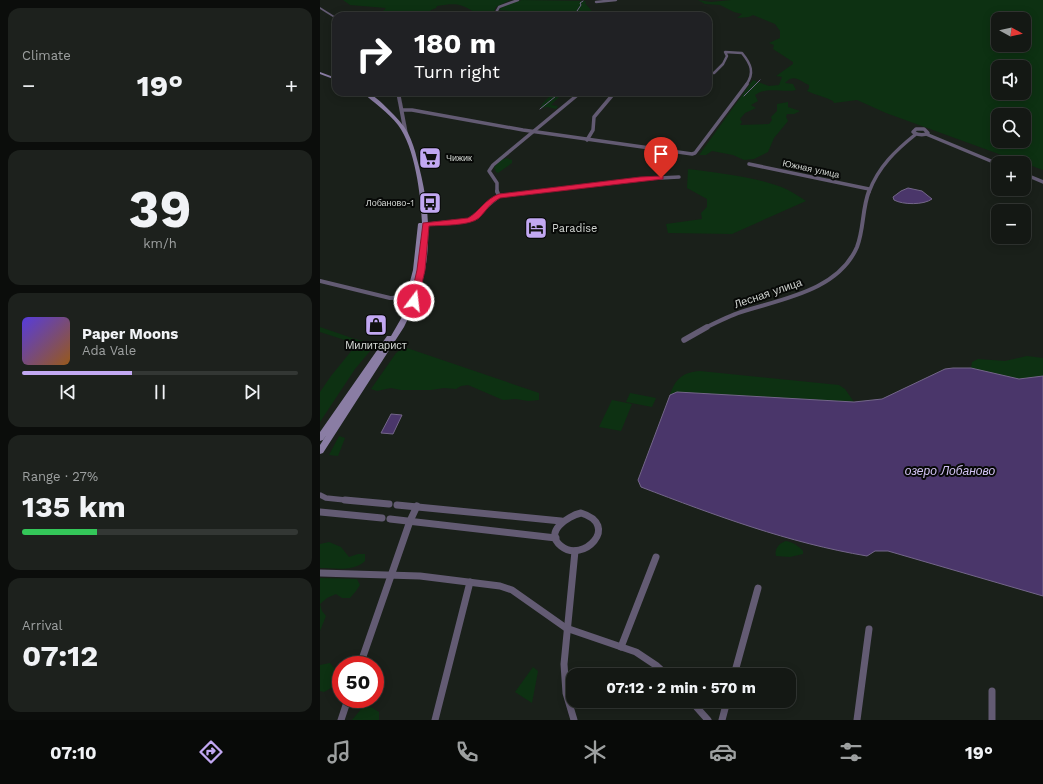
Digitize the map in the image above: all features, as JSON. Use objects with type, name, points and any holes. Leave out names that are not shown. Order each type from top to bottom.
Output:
[{"type":"main road","points":[[320,72],[332,76]]},
{"type":"main road","points":[[364,96],[394,121],[401,133],[408,152],[418,191],[423,224]]},
{"type":"main road","points":[[320,451],[393,342],[408,315],[421,270],[423,190],[412,151],[406,134],[381,104],[370,96]]},
{"type":"main road","points":[[320,438],[397,327],[413,296]]},
{"type":"street","points":[[496,12],[499,7],[518,0]]},
{"type":"street","points":[[596,2],[615,0]]},
{"type":"street","points":[[320,8],[332,16]]},
{"type":"street","points":[[402,110],[412,110],[533,132],[689,154],[695,153],[749,81],[752,66],[742,53],[725,52],[727,56],[723,64],[714,73],[712,73]]},
{"type":"street","points":[[399,96],[406,134]]},
{"type":"street","points":[[499,196],[497,193],[497,183],[489,171],[490,168],[576,96]]},
{"type":"street","points":[[587,140],[592,130],[594,117],[612,96]]},
{"type":"street","points":[[394,121],[403,118]]},
{"type":"street","points":[[926,134],[927,131],[918,128],[913,131],[916,134],[926,134],[991,161]]},
{"type":"street","name":"Лесная улица","points":[[684,340],[721,319],[798,295],[826,280],[843,267],[855,250],[860,239],[864,209],[869,189],[878,172],[890,155],[916,134]]},
{"type":"street","name":"Южная улица","points":[[749,164],[869,189]]},
{"type":"street","points":[[423,224],[470,220],[477,216],[488,202],[499,196],[640,179],[679,177]]},
{"type":"street","points":[[1031,177],[1043,182]]},
{"type":"street","points":[[320,281],[390,298],[413,296]]},
{"type":"street","points":[[320,496],[326,498],[389,504]]},
{"type":"street","points":[[397,504],[561,521]]},
{"type":"street","points":[[363,656],[410,521],[417,506]]},
{"type":"street","points":[[320,512],[382,518]]},
{"type":"street","points":[[581,513],[594,517],[599,525],[599,534],[594,543],[586,549],[575,551],[561,546],[556,538],[556,529],[561,521],[568,516],[581,513]]},
{"type":"street","points":[[390,519],[556,538]]},
{"type":"street","points":[[574,720],[566,693],[564,664],[566,628],[575,551]]},
{"type":"street","points":[[621,646],[656,557]]},
{"type":"street","points":[[320,573],[420,576],[500,586],[512,590],[566,628],[636,652],[659,668]]},
{"type":"street","points":[[435,720],[470,582]]},
{"type":"street","points":[[736,668],[758,588]]},
{"type":"street","points":[[857,720],[869,629]]},
{"type":"street","points":[[992,691],[992,720]]},
{"type":"street","points":[[341,720],[345,708]]},
{"type":"street","points":[[697,708],[708,720]]},
{"type":"street","points":[[722,720],[725,708]]},
{"type":"green space","points":[[343,0],[510,0],[496,7],[494,12],[474,12],[454,4],[437,6],[436,8],[427,12],[382,12],[386,8],[350,5]]},
{"type":"green space","points":[[522,0],[586,1],[585,3],[593,12],[520,12],[498,10],[508,4]]},
{"type":"green space","points":[[698,0],[711,2],[731,0],[1043,0],[1043,170],[1031,166],[1031,156],[1004,156],[886,113],[857,100],[834,103],[833,101],[807,91],[809,85],[794,78],[785,83],[793,84],[796,90],[770,90],[759,92],[755,95],[758,101],[751,105],[756,108],[745,113],[740,119],[742,122],[740,125],[769,124],[772,120],[771,117],[777,111],[777,104],[788,102],[788,107],[800,111],[794,114],[787,114],[786,117],[788,121],[774,138],[768,152],[754,159],[744,160],[733,155],[712,151],[706,155],[699,155],[753,80],[769,86],[779,85],[782,77],[776,76],[793,64],[793,62],[773,49],[774,45],[769,43],[780,38],[780,31],[775,24],[753,15],[749,17],[737,18],[742,14],[720,5],[705,4]]},
{"type":"green space","points":[[550,96],[573,96],[559,97],[551,105],[558,106],[556,109],[548,107],[540,108]]},
{"type":"green space","points":[[507,158],[512,160],[512,163],[498,173],[496,172],[494,167],[501,160]]},
{"type":"green space","points":[[688,169],[739,176],[765,182],[788,190],[806,201],[732,234],[668,233],[666,224],[702,219],[701,213],[707,207],[707,199],[687,188]]},
{"type":"green space","points":[[320,327],[355,339],[376,344],[355,369],[320,422],[320,392],[357,344],[320,332]]},
{"type":"green space","points":[[404,347],[539,393],[539,400],[503,400],[468,385],[461,386],[456,389],[444,388],[431,390],[401,390],[391,388],[377,391],[371,389],[396,353]]},
{"type":"green space","points":[[1027,356],[1043,358],[1043,376],[1019,379],[971,368],[972,362],[978,359],[1005,361]]},
{"type":"green space","points":[[700,371],[839,385],[845,389],[854,402],[677,392],[670,395],[674,385],[680,377],[689,373]]},
{"type":"green space","points":[[630,393],[656,398],[652,407],[626,402]]},
{"type":"green space","points":[[612,400],[632,404],[621,431],[599,427]]},
{"type":"green space","points":[[339,436],[345,438],[338,456],[329,455]]},
{"type":"green space","points":[[786,541],[800,547],[803,554],[790,557],[776,556],[778,547],[781,543]]},
{"type":"green space","points":[[329,542],[341,547],[349,557],[358,554],[365,554],[365,561],[355,567],[349,568],[320,568],[320,544]]},
{"type":"green space","points":[[320,578],[357,579],[360,585],[350,598],[342,598],[336,594],[327,598],[320,604]]},
{"type":"green space","points":[[320,604],[322,611],[326,616],[320,631]]},
{"type":"green space","points":[[330,663],[332,665],[332,688],[324,692],[320,691],[320,665]]},
{"type":"green space","points":[[533,667],[538,671],[532,703],[515,692]]},
{"type":"green space","points":[[362,708],[373,708],[379,712],[379,720],[352,720]]},
{"type":"water","points":[[908,188],[922,191],[932,199],[913,204],[894,200],[893,197]]},
{"type":"water","name":"озеро Лобаново","points":[[971,368],[1019,379],[1043,376],[1043,596],[888,551],[875,551],[867,556],[809,544],[780,536],[724,518],[641,487],[638,480],[670,395],[677,392],[854,402],[882,399],[945,369]]},
{"type":"water","points":[[391,414],[402,415],[393,434],[381,433]]},
{"type":"waterway","points":[[578,12],[577,11],[581,5],[580,3],[583,1]]},
{"type":"waterway","points":[[744,96],[760,80]]},
{"type":"waterway","points":[[540,109],[556,96]]},
{"type":"place","name":"Чижик","points":[[430,158]]},
{"type":"place","name":"Лобаново-1","points":[[430,203]]},
{"type":"place","name":"Paradise","points":[[536,228]]},
{"type":"place","name":"Милитарист","points":[[376,325]]},
{"type":"route","points":[[414,301],[419,283],[426,224],[470,220],[477,216],[488,202],[499,196],[640,179],[661,178]]}]
